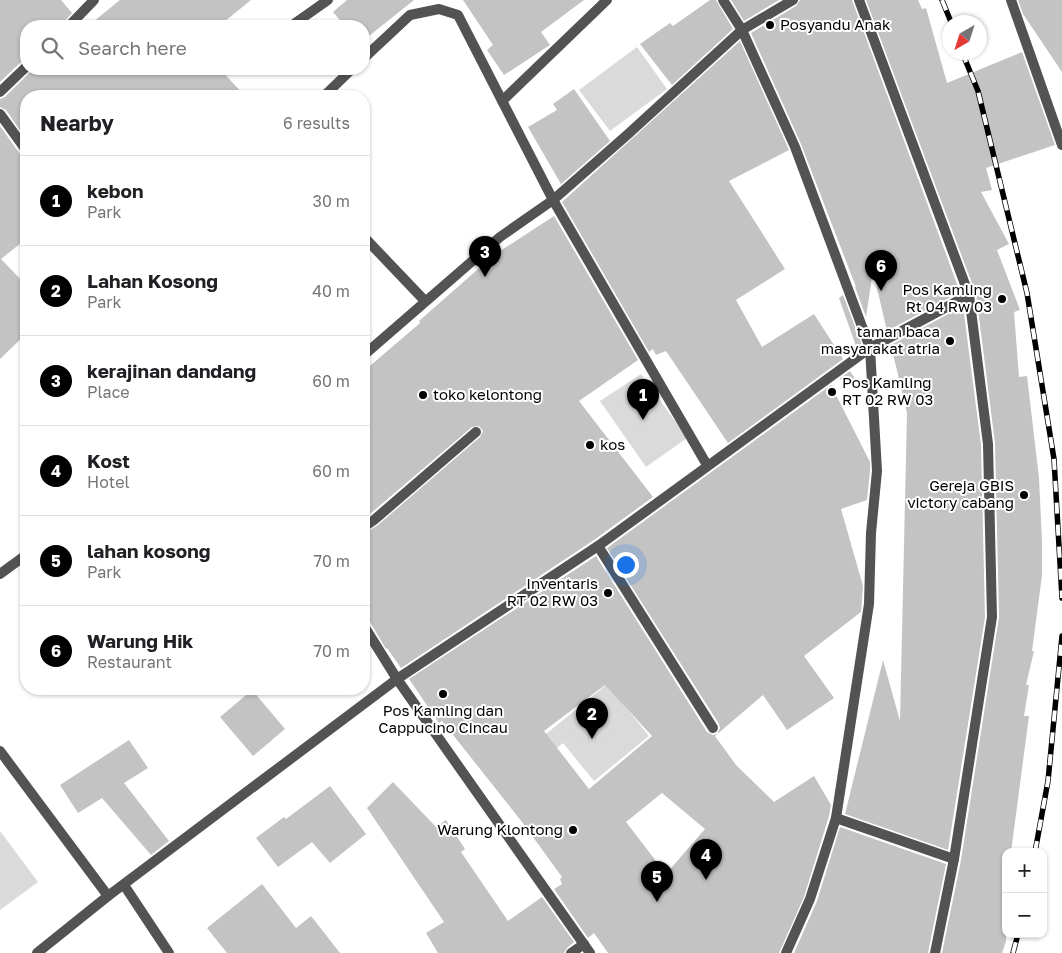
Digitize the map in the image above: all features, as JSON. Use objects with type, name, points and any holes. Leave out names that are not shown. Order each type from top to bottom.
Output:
[{"type":"street","points":[[75,20],[94,0]]},
{"type":"street","points":[[300,20],[328,0]]},
{"type":"street","points":[[502,101],[607,0]]},
{"type":"street","points":[[723,0],[742,30],[795,147],[870,348],[877,471],[871,533],[869,604],[836,818],[810,898],[786,953]]},
{"type":"street","points":[[370,350],[500,237],[552,200],[627,135],[742,30],[793,0]]},
{"type":"street","points":[[859,0],[969,295],[988,444],[992,617],[954,859],[934,953]]},
{"type":"street","points":[[1011,0],[1062,145]]},
{"type":"street","points":[[370,52],[410,15],[439,9],[458,16],[552,200],[707,465]]},
{"type":"street","points":[[0,92],[20,73]]},
{"type":"street","points":[[330,90],[346,75]]},
{"type":"street","points":[[0,114],[20,142]]},
{"type":"street","points":[[370,243],[425,301]]},
{"type":"street","points":[[37,953],[108,896],[398,679],[598,546],[870,348],[969,295]]},
{"type":"street","points":[[370,523],[476,432]]},
{"type":"street","points":[[598,546],[713,728]]},
{"type":"street","points":[[0,574],[20,559]]},
{"type":"street","points":[[370,635],[398,679],[590,953]]},
{"type":"street","points":[[0,750],[108,896]]},
{"type":"street","points":[[836,818],[954,859]]},
{"type":"street","points":[[124,885],[169,953]]},
{"type":"street","points":[[571,953],[584,944]]},
{"type":"shaded area","points":[[637,47],[667,89],[610,131],[579,90]]},
{"type":"shaded area","points":[[641,374],[687,438],[646,467],[600,401]]},
{"type":"shaded area","points":[[607,684],[649,736],[594,781],[563,743],[502,793],[491,779]]},
{"type":"shaded area","points":[[0,831],[38,882],[0,910]]},
{"type":"building","points":[[0,0],[61,0],[72,13],[66,20],[20,20],[20,63],[0,82]]},
{"type":"building","points":[[120,0],[251,0],[226,20],[95,20]]},
{"type":"building","points":[[347,0],[414,0],[370,35],[370,20],[340,20],[333,12]]},
{"type":"building","points":[[463,0],[584,0],[541,32],[550,45],[504,75],[487,50],[493,45]]},
{"type":"building","points":[[710,0],[716,0],[733,29],[672,85],[640,44],[670,23],[673,26]]},
{"type":"building","points":[[731,0],[779,0],[744,21]]},
{"type":"building","points":[[800,0],[852,0],[960,292],[887,331],[873,271],[866,317],[801,144],[751,33],[796,6]]},
{"type":"building","points":[[866,0],[918,0],[922,9],[926,8],[947,83],[1022,52],[1055,145],[986,168],[992,190],[981,192],[1009,244],[997,250],[1020,310],[1014,312],[1019,377],[1027,376],[1039,478],[1042,575],[1032,651],[1034,651],[1026,685],[1029,685],[1024,716],[1029,716],[1012,848],[1002,848],[1002,938],[1006,938],[1006,941],[1002,953],[942,953],[961,860],[999,617],[995,443],[976,294]]},
{"type":"building","points":[[1018,0],[1062,0],[1062,72],[1023,14]]},
{"type":"building","points":[[740,41],[789,150],[729,181],[785,269],[736,300],[762,347],[814,314],[843,359],[728,443],[666,351],[656,355],[653,349],[649,352],[562,202]]},
{"type":"building","points":[[27,75],[226,75],[239,90],[20,90],[20,130],[6,110],[0,107],[0,99],[5,97]]},
{"type":"building","points":[[574,89],[610,141],[561,184],[528,127],[557,110],[553,104]]},
{"type":"building","points":[[0,126],[20,154],[20,244],[1,259],[20,279],[20,340],[0,359]]},
{"type":"building","points":[[554,216],[638,360],[579,401],[653,497],[594,540],[401,668],[386,649],[370,622],[370,530],[480,437],[483,431],[479,426],[472,427],[370,514],[370,366],[494,255]]},
{"type":"building","points":[[843,295],[862,345],[857,349],[839,298]]},
{"type":"building","points":[[963,306],[981,445],[985,617],[948,850],[845,814],[883,660],[900,721],[907,413],[891,345]]},
{"type":"building","points":[[850,371],[857,382],[839,379]]},
{"type":"building","points":[[831,385],[870,462],[867,500],[841,509],[863,586],[861,612],[804,656],[834,698],[787,730],[763,695],[715,736],[736,765],[774,802],[814,776],[831,805],[804,897],[779,953],[608,953],[594,933],[588,938],[554,889],[562,884],[560,879],[562,877],[522,822],[442,721],[439,723],[409,679],[596,556],[707,732],[713,735],[717,734],[720,728],[719,724],[607,548]],"holes":[[[605,685],[652,736],[589,789],[544,731]],[[662,793],[705,829],[666,874],[626,822]]]},
{"type":"building","points":[[246,695],[256,695],[285,729],[253,756],[220,717]]},
{"type":"building","points":[[129,740],[148,768],[124,783],[169,841],[151,855],[102,798],[78,813],[60,785]]},
{"type":"building","points":[[393,782],[436,827],[446,820],[465,849],[461,852],[508,921],[542,897],[574,942],[564,953],[438,953],[426,933],[444,922],[367,808]]},
{"type":"building","points":[[330,786],[366,834],[330,863],[312,842],[278,867],[256,838],[284,817],[286,819]]},
{"type":"building","points":[[840,827],[946,864],[928,953],[794,953],[817,901]]},
{"type":"building","points":[[262,884],[296,928],[311,916],[340,953],[227,953],[207,928]]},
{"type":"railway","points":[[942,0],[948,15]]},
{"type":"railway","points":[[965,60],[978,91],[1027,293],[1054,459],[1062,598]]},
{"type":"railway","points":[[1036,848],[1048,781],[1062,636]]},
{"type":"railway","points":[[1013,953],[1017,938]]},
{"type":"place","name":"Posyandu Anak","points":[[770,25]]},
{"type":"place","name":"kerajinan dandang","points":[[485,277]]},
{"type":"place","name":"Warung Hik","points":[[881,291]]},
{"type":"place","name":"Pos Kamling Rt 04 Rw 03","points":[[1002,299]]},
{"type":"place","name":"taman baca masyarakat atria","points":[[950,341]]},
{"type":"place","name":"Pos Kamling RT 02 RW 03","points":[[832,392]]},
{"type":"place","name":"toko kelontong","points":[[423,395]]},
{"type":"place","name":"kebon","points":[[643,420]]},
{"type":"place","name":"kos","points":[[590,445]]},
{"type":"place","name":"Gereja GBIS victory cabang","points":[[1024,495]]},
{"type":"place","name":"Inventaris RT 02 RW 03","points":[[608,593]]},
{"type":"place","name":"Pos Kamling dan Cappucino Cincau","points":[[443,694]]},
{"type":"place","name":"Lahan Kosong","points":[[592,739]]},
{"type":"place","name":"Warung Klontong","points":[[573,830]]},
{"type":"place","name":"Kost","points":[[706,880]]},
{"type":"place","name":"lahan kosong","points":[[657,902]]}]
